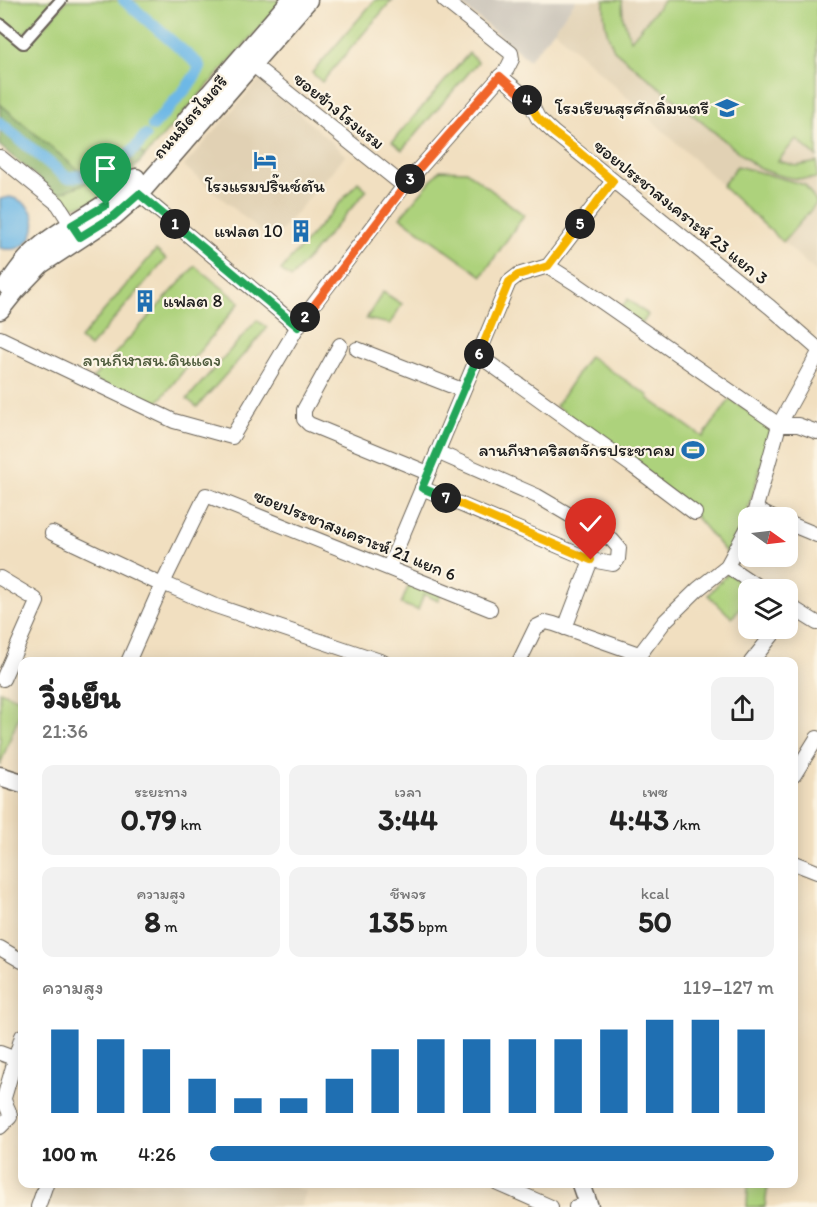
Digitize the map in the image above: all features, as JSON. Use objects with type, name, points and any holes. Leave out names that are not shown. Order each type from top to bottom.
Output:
[{"type":"main road","name":"ถนนมิตรไมตรี","points":[[0,294],[34,252],[76,231],[126,190],[291,0]]},
{"type":"main road","points":[[0,310],[41,264],[76,231],[114,216],[139,194],[308,0]]},
{"type":"main road","points":[[0,776],[18,782]]},
{"type":"main road","points":[[581,1188],[584,1206]]},
{"type":"street","points":[[0,24],[23,43],[61,0]]},
{"type":"street","points":[[0,339],[174,422],[232,437],[298,327],[404,186],[500,76],[512,59],[511,53],[444,0]]},
{"type":"street","name":"ซอยข้างโรงแรม","points":[[252,64],[404,186]]},
{"type":"street","name":"ซอยประชาสงเคราะห์ 23 แยก 3","points":[[500,76],[521,93],[531,104],[538,118],[554,133],[770,307],[817,348]]},
{"type":"street","points":[[0,157],[58,204],[76,231]]},
{"type":"street","points":[[389,567],[509,282],[518,275],[548,266],[613,181]]},
{"type":"street","points":[[139,194],[298,327]]},
{"type":"street","points":[[548,266],[779,425],[798,425],[817,432]]},
{"type":"street","points":[[340,345],[304,410],[304,419],[309,424],[428,472]]},
{"type":"street","points":[[357,349],[462,390]]},
{"type":"street","points":[[478,355],[695,513]]},
{"type":"street","points":[[757,507],[779,425],[817,356]]},
{"type":"street","points":[[422,488],[591,560],[613,564],[618,559],[619,548],[612,540],[537,496],[437,452]]},
{"type":"street","name":"ซอยประชาสงเคราะห์ 21 แยก 6","points":[[163,584],[206,495],[490,609]]},
{"type":"street","points":[[798,528],[817,536]]},
{"type":"street","points":[[52,533],[213,605],[368,657]]},
{"type":"street","points":[[638,657],[665,621],[698,589],[727,566],[738,546]]},
{"type":"street","points":[[565,628],[591,560]]},
{"type":"street","points":[[727,566],[746,579]]},
{"type":"street","points":[[0,578],[37,602],[3,680]]},
{"type":"street","points":[[135,657],[163,584]]},
{"type":"street","points":[[798,614],[817,623]]},
{"type":"street","points":[[521,657],[536,627],[546,622],[635,657]]},
{"type":"street","points":[[755,657],[769,639]]},
{"type":"street","points":[[798,769],[817,738]]},
{"type":"street","points":[[798,865],[817,872]]},
{"type":"street","points":[[0,948],[18,959]]},
{"type":"street","points":[[0,1127],[16,1119],[4,1102],[4,1098],[18,1051]]},
{"type":"street","points":[[0,1053],[16,1059]]},
{"type":"street","points":[[38,1207],[45,1188]]},
{"type":"street","points":[[508,1188],[551,1207]]},
{"type":"shaded area","points":[[456,0],[576,0],[529,60]]},
{"type":"shaded area","name":"โรงเรียนสุรศักดิ์มนตรี","points":[[576,0],[817,0],[817,273],[554,30]]},
{"type":"shaded area","name":"โรงแรมปริ๊นซ์ตัน","points":[[260,79],[346,155],[272,241],[184,166]]},
{"type":"shaded area","points":[[51,1188],[298,1188],[306,1191],[301,1207],[44,1207]]},
{"type":"green space","points":[[0,0],[53,0],[23,35],[31,42],[67,0],[284,0],[145,156],[132,147],[130,150],[79,171],[0,104]]},
{"type":"green space","points":[[375,0],[392,0],[322,82],[312,73]]},
{"type":"green space","name":"โรงเรียนสุรศักดิ์มนตรี","points":[[604,0],[622,0],[623,18],[631,40],[664,0],[817,0],[817,157],[796,139],[778,161],[797,166],[817,162],[817,178],[786,177],[757,167],[614,50],[606,25]]},
{"type":"green space","points":[[469,53],[478,62],[402,150],[392,142]]},
{"type":"green space","points":[[0,104],[79,171],[130,150],[132,147],[145,156],[139,163],[57,194],[0,146]]},
{"type":"green space","points":[[139,163],[123,182],[97,201],[72,207],[57,194]]},
{"type":"green space","points":[[737,166],[805,185],[817,203],[783,242],[722,186]]},
{"type":"green space","points":[[440,170],[466,171],[524,215],[482,276],[400,217]]},
{"type":"green space","points":[[358,182],[367,190],[291,278],[281,270]]},
{"type":"green space","points":[[156,250],[166,259],[90,347],[80,339]]},
{"type":"green space","name":"ลานกีฬาสน.ดินแดง","points":[[195,266],[240,302],[154,407],[92,379]]},
{"type":"green space","points":[[383,292],[402,304],[390,324],[366,319]]},
{"type":"green space","points":[[628,299],[648,315],[642,324],[620,309]]},
{"type":"green space","points":[[257,320],[267,328],[197,407],[187,399]]},
{"type":"green space","name":"ลานกีฬาคริสตจักรประชาคม","points":[[589,356],[649,396],[648,398],[703,437],[730,399],[773,426],[749,507],[738,507],[738,534],[729,556],[696,517],[556,406]]},
{"type":"green space","points":[[728,573],[738,580],[738,610],[732,618],[708,595]]},
{"type":"green space","points":[[411,580],[442,592],[438,601],[424,594],[418,610],[401,604]]},
{"type":"green space","points":[[0,691],[18,698],[18,718],[0,765]]},
{"type":"green space","points":[[748,1188],[767,1188],[765,1207],[747,1207]]},
{"type":"water","points":[[10,197],[23,202],[31,210],[34,220],[34,230],[30,239],[23,246],[13,249],[0,248],[0,199]]},
{"type":"waterway","points":[[124,0],[200,68],[188,86],[153,126]]},
{"type":"waterway","points":[[0,123],[66,177],[91,173],[110,165],[126,156],[145,136]]},
{"type":"place","name":"โรงเรียนสุรศักดิ์มนตรี","points":[[727,108]]},
{"type":"place","name":"โรงแรมปริ๊นซ์ตัน","points":[[265,160]]},
{"type":"place","name":"แฟลต 10","points":[[301,231]]},
{"type":"place","name":"แฟลต 8","points":[[145,301]]},
{"type":"place","name":"ลานกีฬาคริสตจักรประชาคม","points":[[693,450]]},
{"type":"route","points":[[106,205],[72,225],[80,237],[114,216],[139,194],[298,327],[404,186],[500,76],[521,93],[531,104],[538,118],[554,133],[613,181],[548,266],[518,275],[509,282],[490,332],[473,365],[422,488],[591,560]]}]
